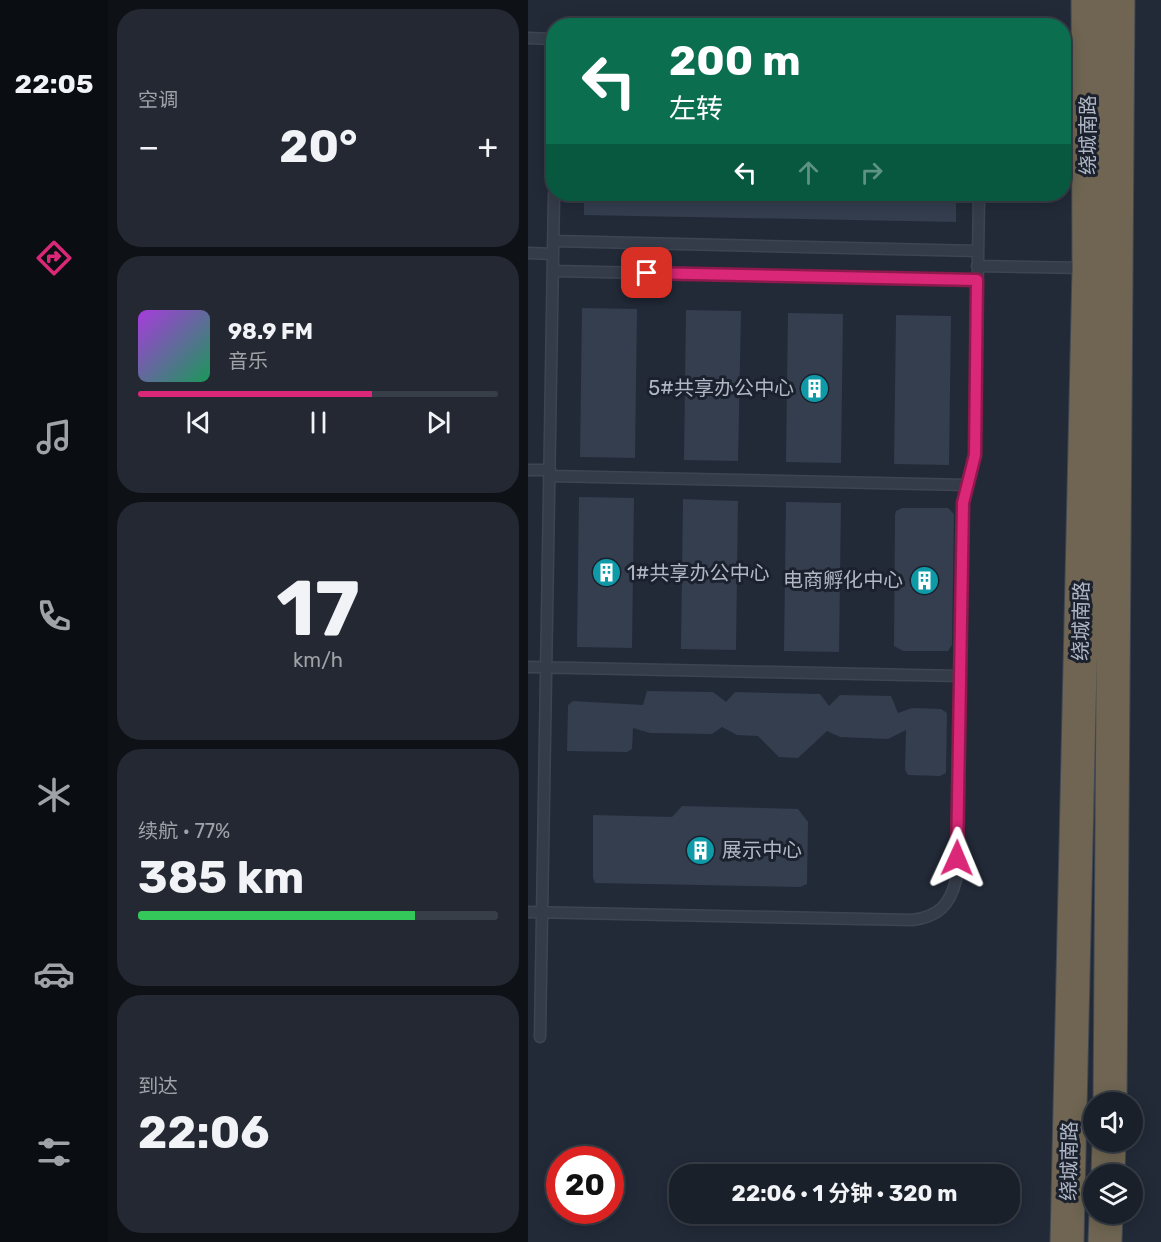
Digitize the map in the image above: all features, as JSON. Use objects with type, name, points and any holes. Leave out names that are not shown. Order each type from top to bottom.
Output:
[{"type":"highway","name":"绕城南路","points":[[1067,1242],[1089,268],[1088,0]]},
{"type":"highway","name":"绕城南路","points":[[1110,1092],[1118,0]]},
{"type":"highway","name":"绕城南路","points":[[1105,1242],[1106,1224]]},
{"type":"lane","points":[[528,38],[546,39]]},
{"type":"lane","points":[[540,1037],[554,201]]},
{"type":"lane","points":[[528,912],[912,920],[926,918],[939,912],[950,898],[956,880],[963,503],[975,455],[979,201]]},
{"type":"lane","points":[[554,241],[978,251]]},
{"type":"lane","points":[[528,254],[554,254]]},
{"type":"lane","points":[[977,266],[1089,268]]},
{"type":"lane","points":[[553,271],[977,280]]},
{"type":"lane","points":[[528,470],[550,473],[968,485]]},
{"type":"lane","points":[[528,667],[960,676]]},
{"type":"building","points":[[584,201],[956,201],[956,222],[584,215]]},
{"type":"building","points":[[582,308],[637,309],[635,458],[580,457]]},
{"type":"building","points":[[686,310],[741,311],[738,461],[684,460]]},
{"type":"building","name":"5#共享办公中心","points":[[788,313],[843,314],[841,463],[786,462]]},
{"type":"building","points":[[896,315],[951,316],[949,465],[894,464]]},
{"type":"building","name":"1#共享办公中心","points":[[579,497],[634,498],[632,648],[577,647]]},
{"type":"building","points":[[683,499],[738,501],[736,650],[681,649]]},
{"type":"building","points":[[786,502],[841,503],[839,652],[784,651]]},
{"type":"building","name":"电商孵化中心","points":[[902,508],[948,508],[954,514],[952,645],[948,651],[903,651],[894,646],[895,515],[896,511]]},
{"type":"building","points":[[647,691],[713,692],[726,702],[735,692],[820,694],[829,706],[840,695],[891,696],[898,713],[912,708],[941,709],[947,713],[946,773],[940,776],[908,775],[905,770],[906,730],[888,739],[840,737],[827,731],[798,758],[779,757],[758,736],[737,735],[722,727],[712,734],[650,733],[633,728],[632,749],[627,752],[567,751],[568,705],[573,701],[643,705]]},
{"type":"building","name":"展示中心","points":[[682,806],[798,809],[808,822],[807,884],[800,887],[595,883],[593,878],[593,815],[672,817]]},
{"type":"place","name":"5#共享办公中心","points":[[815,388]]},
{"type":"place","name":"1#共享办公中心","points":[[606,573]]},
{"type":"place","name":"电商孵化中心","points":[[924,580]]},
{"type":"place","name":"展示中心","points":[[701,850]]},
{"type":"route","points":[[647,273],[977,280],[975,455],[963,503],[957,858]]}]
